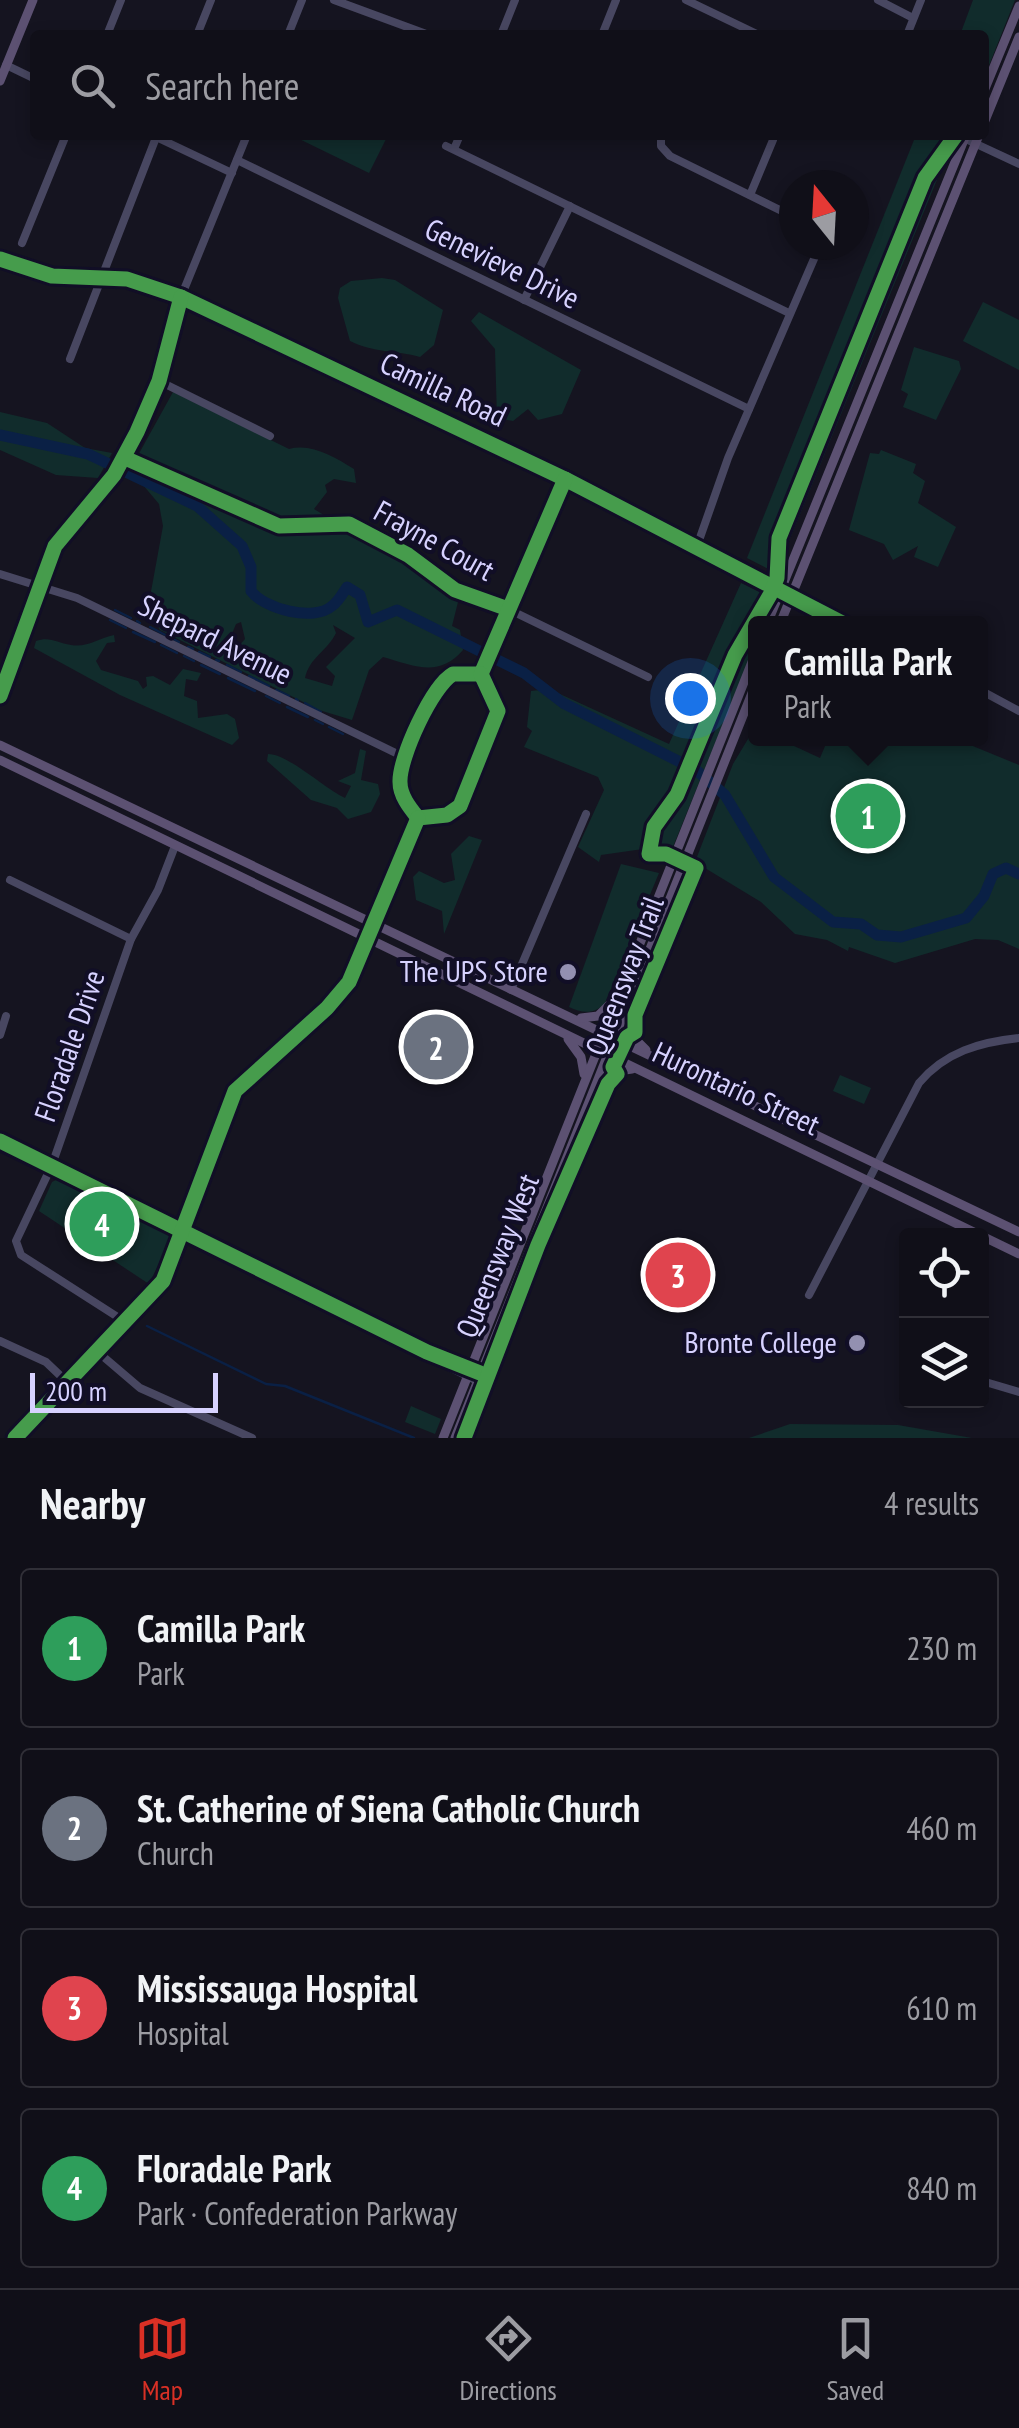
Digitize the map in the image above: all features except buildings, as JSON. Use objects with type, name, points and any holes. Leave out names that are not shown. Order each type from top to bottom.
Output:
[{"type":"main road","points":[[0,81],[32,0]]},
{"type":"main road","points":[[989,79],[1019,6]]},
{"type":"main road","points":[[989,111],[1019,37]]},
{"type":"main road","points":[[781,616],[785,594],[961,140]]},
{"type":"main road","points":[[772,616],[785,594],[977,140]]},
{"type":"main road","points":[[716,765],[748,675]]},
{"type":"main road","points":[[716,765],[748,699]]},
{"type":"main road","name":"Hurontario Street","points":[[0,745],[374,926],[568,1013],[602,1034],[875,1167],[1019,1232]]},
{"type":"main road","name":"Hurontario Street","points":[[0,760],[1019,1254]]},
{"type":"main road","name":"Queensway West","points":[[455,1438],[474,1374],[602,1034],[700,790],[716,765]]},
{"type":"main road","name":"Queensway West","points":[[443,1438],[592,1095],[712,792],[716,765]]},
{"type":"main road","points":[[568,1013],[584,1020],[604,1012],[623,980]]},
{"type":"main road","points":[[630,1000],[630,1035],[659,1060]]},
{"type":"main road","points":[[562,1033],[582,1057],[584,1082]]},
{"type":"main road","points":[[592,1095],[614,1070],[640,1071]]},
{"type":"street","points":[[109,30],[121,0]]},
{"type":"street","points":[[199,30],[211,0]]},
{"type":"street","points":[[290,30],[302,0]]},
{"type":"street","points":[[334,0],[415,30]]},
{"type":"street","points":[[502,30],[515,0]]},
{"type":"street","points":[[604,30],[616,0]]},
{"type":"street","points":[[686,0],[749,30]]},
{"type":"street","points":[[878,0],[914,18]]},
{"type":"street","points":[[908,30],[921,0]]},
{"type":"street","points":[[735,30],[738,24]]},
{"type":"street","points":[[6,66],[30,77]]},
{"type":"street","points":[[22,243],[64,140]]},
{"type":"street","points":[[70,359],[153,140]]},
{"type":"street","points":[[163,140],[232,173]]},
{"type":"street","points":[[0,696],[3,674],[56,546],[121,464],[159,381],[181,297],[245,140]]},
{"type":"street","points":[[456,140],[450,148],[789,313]]},
{"type":"street","points":[[661,140],[670,156],[779,210]]},
{"type":"street","points":[[750,195],[772,140]]},
{"type":"street","points":[[977,140],[1019,164]]},
{"type":"street","name":"Genevieve Drive","points":[[237,160],[749,409]]},
{"type":"street","points":[[524,300],[570,206]]},
{"type":"street","name":"Camilla Road","points":[[0,259],[52,276],[101,276],[144,283],[181,297],[566,479],[785,594],[818,616]]},
{"type":"street","points":[[696,550],[749,409],[813,260]]},
{"type":"street","points":[[144,283],[172,299],[176,324]]},
{"type":"street","points":[[159,381],[270,436]]},
{"type":"street","points":[[482,671],[566,479]]},
{"type":"street","name":"Frayne Court","points":[[334,522],[378,538],[455,590],[508,609],[648,677]]},
{"type":"street","name":"Shepard Avenue","points":[[0,574],[77,598],[406,758]]},
{"type":"street","points":[[418,818],[401,789],[406,758],[432,695],[442,680],[482,671]]},
{"type":"street","points":[[418,818],[447,815],[464,800],[498,711],[482,671]]},
{"type":"street","points":[[988,694],[1019,711]]},
{"type":"street","points":[[511,990],[586,814]]},
{"type":"street","points":[[15,1438],[163,1281],[234,1090],[338,997],[374,926],[418,818]]},
{"type":"street","name":"Floradale Drive","points":[[126,1324],[16,1248],[18,1231],[52,1164],[131,939],[175,846]]},
{"type":"street","points":[[10,880],[131,939]]},
{"type":"street","points":[[0,1035],[6,1016]]},
{"type":"street","points":[[809,1295],[919,1083],[966,1049],[1019,1038]]},
{"type":"street","points":[[0,1141],[474,1374]]},
{"type":"street","points":[[0,1342],[46,1362],[69,1384]]},
{"type":"street","points":[[98,1354],[130,1383],[252,1438]]},
{"type":"street","points":[[989,1383],[1019,1392]]},
{"type":"green space","points":[[973,0],[1015,0],[989,65],[989,30],[962,30]]},
{"type":"green space","points":[[301,140],[386,140],[369,173]]},
{"type":"green space","points":[[914,140],[947,140],[952,143],[776,573],[747,558]]},
{"type":"green space","points":[[395,280],[443,310],[434,345],[420,357],[367,348],[350,341],[338,298],[340,288],[351,281]]},
{"type":"green space","points":[[983,302],[1019,320],[1019,370],[963,341]]},
{"type":"green space","points":[[479,312],[581,370],[562,414],[538,420],[528,409],[513,421],[497,418],[495,349],[471,321]]},
{"type":"green space","points":[[914,347],[959,361],[961,369],[936,420],[903,407],[908,394],[901,390]]},
{"type":"green space","points":[[173,392],[289,449],[306,448],[331,456],[354,469],[356,483],[334,479],[325,485],[327,492],[314,509],[459,598],[452,626],[460,630],[463,650],[436,667],[383,657],[369,670],[352,720],[319,710],[160,630],[148,608],[163,526],[159,504],[143,485],[126,477]],"holes":[[[241,622],[245,639],[229,657],[224,653],[236,624]],[[333,625],[355,638],[326,667],[335,676],[332,686],[305,678],[310,665],[336,633]]]},
{"type":"green space","points":[[0,412],[47,423],[85,448],[112,453],[98,478],[56,475],[0,450]]},
{"type":"green space","points":[[881,450],[916,464],[913,473],[925,481],[918,503],[956,527],[938,567],[914,557],[918,546],[893,560],[884,544],[849,530],[870,453],[879,454]]},
{"type":"green space","points":[[741,583],[774,599],[767,616],[748,616],[748,662],[668,859],[643,849],[601,855],[599,862],[578,847],[604,790],[598,777],[524,747],[532,731],[527,727],[531,691],[549,689],[669,744]]},
{"type":"green space","points":[[114,635],[115,642],[107,643],[96,661],[101,670],[138,681],[143,689],[147,686],[146,677],[153,676],[170,685],[183,669],[201,673],[197,681],[186,679],[184,696],[197,701],[198,718],[227,714],[235,719],[239,738],[232,745],[120,695],[34,648],[36,641],[41,640],[77,646]]},
{"type":"green space","points":[[748,739],[748,746],[794,746],[820,758],[825,746],[973,746],[1019,765],[1019,949],[998,940],[975,939],[895,963],[849,947],[848,951],[827,940],[795,934],[761,902],[695,862],[733,764]]},
{"type":"green space","points":[[360,749],[366,751],[361,780],[378,784],[380,794],[371,812],[348,819],[337,808],[311,800],[267,761],[268,754],[286,759],[345,798],[351,786],[338,781],[355,773]]},
{"type":"green space","points":[[469,836],[482,840],[444,934],[442,911],[416,900],[413,877],[419,871],[444,883],[455,880],[451,854]]},
{"type":"green space","points":[[621,864],[659,873],[605,1003],[592,1011],[579,1011],[569,1007]]},
{"type":"green space","points":[[840,1075],[871,1088],[864,1104],[833,1091]]},
{"type":"green space","points":[[58,1179],[172,1236],[149,1284],[39,1211],[52,1182]]},
{"type":"green space","points":[[411,1406],[441,1419],[435,1434],[405,1422]]},
{"type":"green space","points":[[790,1424],[898,1425],[972,1438],[749,1438]]},
{"type":"waterway","points":[[0,435],[88,454],[197,506],[242,546],[251,567],[251,591],[267,603],[290,611],[314,613],[332,606],[347,587],[360,595],[368,622],[397,610],[524,673],[563,703],[696,770],[725,795],[774,877],[833,922],[861,924],[877,935],[901,937],[966,918],[984,896],[993,874],[1006,868],[1019,874]]},
{"type":"waterway","points":[[115,610],[131,618]]},
{"type":"waterway","points":[[110,620],[126,628]]},
{"type":"waterway","points":[[150,627],[179,642]]},
{"type":"waterway","points":[[133,632],[155,642]]},
{"type":"waterway","points":[[161,645],[177,653]]},
{"type":"waterway","points":[[188,647],[193,649]]},
{"type":"waterway","points":[[199,652],[210,657]]},
{"type":"waterway","points":[[184,656],[194,661]]},
{"type":"waterway","points":[[201,665],[220,674]]},
{"type":"waterway","points":[[227,665],[241,672]]},
{"type":"waterway","points":[[249,676],[269,686]]},
{"type":"waterway","points":[[228,678],[255,691]]},
{"type":"waterway","points":[[276,690],[289,696]]},
{"type":"waterway","points":[[266,696],[280,703]]},
{"type":"waterway","points":[[305,703],[321,712]]},
{"type":"waterway","points":[[287,707],[308,717]]},
{"type":"waterway","points":[[315,720],[323,724]]},
{"type":"waterway","points":[[329,727],[343,734]]},
{"type":"waterway","points":[[147,1326],[266,1384],[285,1386],[414,1438]]},
{"type":"cycle path","name":"Queensway Trail","points":[[758,616],[777,578],[779,538],[925,178],[952,140]]},
{"type":"cycle path","points":[[0,259],[52,276],[127,279],[181,297],[565,479],[829,616]]},
{"type":"cycle path","points":[[0,696],[55,546],[114,475],[137,432],[159,381],[181,297]]},
{"type":"cycle path","points":[[125,458],[279,526],[349,524],[408,555],[455,590],[508,609]]},
{"type":"cycle path","points":[[481,674],[565,479]]},
{"type":"cycle path","name":"Queensway Trail","points":[[464,1438],[538,1245],[608,1084],[617,1074],[613,1067],[627,1037],[635,1032],[635,1015],[696,868],[666,854],[649,854],[654,827],[677,795],[748,633]]},
{"type":"cycle path","points":[[418,818],[400,787],[411,740],[445,681],[453,674],[481,674]]},
{"type":"cycle path","points":[[418,818],[447,815],[460,806],[498,711],[481,674]]},
{"type":"cycle path","points":[[15,1438],[163,1281],[235,1091],[327,1008],[349,982],[418,818]]},
{"type":"cycle path","points":[[0,1141],[427,1352],[480,1373]]},
{"type":"place","name":"Camilla Park","points":[[868,816]]},
{"type":"place","name":"The UPS Store","points":[[568,972]]},
{"type":"place","name":"St. Catherine of Siena Catholic Church","points":[[436,1047]]},
{"type":"place","name":"Floradale Park","points":[[102,1224]]},
{"type":"place","name":"Mississauga Hospital","points":[[678,1275]]},
{"type":"place","name":"Bronte College","points":[[857,1343]]}]
